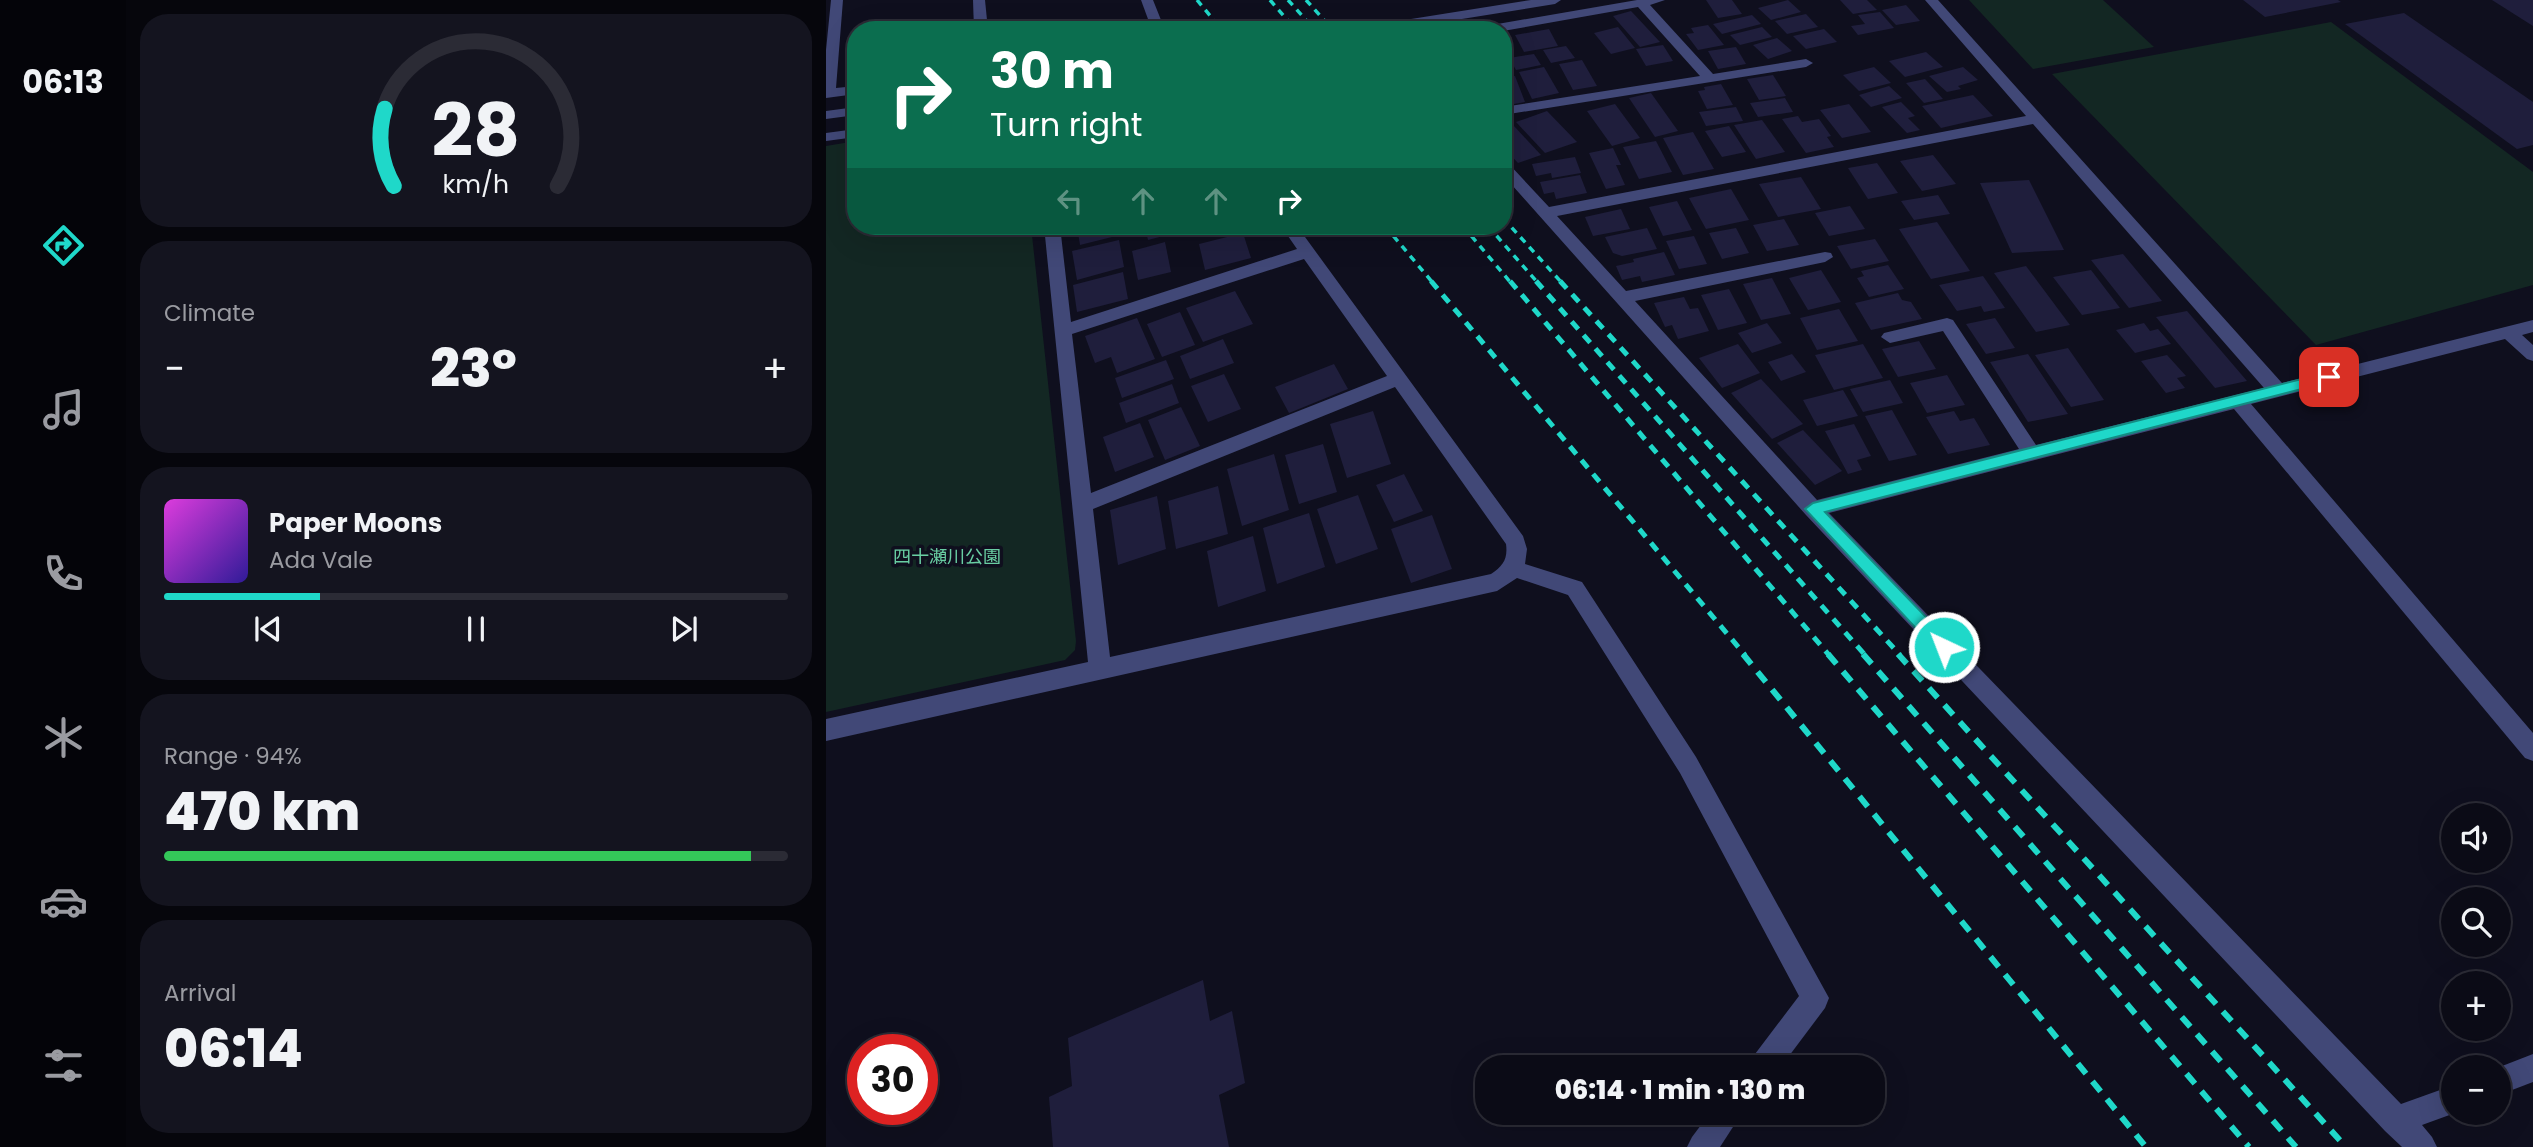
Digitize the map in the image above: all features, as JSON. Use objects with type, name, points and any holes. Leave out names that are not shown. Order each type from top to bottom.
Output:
[{"type":"street","points":[[837,0],[827,94],[847,91]]},
{"type":"street","points":[[979,0],[980,21]]},
{"type":"street","points":[[1147,0],[1155,21]]},
{"type":"street","points":[[1423,21],[1555,0]]},
{"type":"street","points":[[1512,26],[1659,0]]},
{"type":"street","points":[[1931,0],[2277,390]]},
{"type":"street","points":[[1641,4],[1710,78]]},
{"type":"street","points":[[1512,110],[1806,63]]},
{"type":"street","points":[[826,115],[847,112]]},
{"type":"street","points":[[1545,213],[2035,120]]},
{"type":"street","points":[[826,137],[847,134]]},
{"type":"street","points":[[1512,176],[1813,509],[2422,1147]]},
{"type":"street","points":[[1053,235],[1100,668]]},
{"type":"street","points":[[826,730],[1497,582],[1515,569],[1518,556],[1516,542],[1295,235]]},
{"type":"street","points":[[1062,331],[1307,252]]},
{"type":"street","points":[[1622,298],[1825,257]]},
{"type":"street","points":[[1890,337],[1947,324],[2031,453]]},
{"type":"street","points":[[1813,509],[2533,326]]},
{"type":"street","points":[[2508,332],[2533,355]]},
{"type":"street","points":[[1083,505],[1399,378]]},
{"type":"street","points":[[2237,400],[2533,750]]},
{"type":"street","points":[[1515,569],[1575,588],[1688,765],[1815,998],[1772,1055]]},
{"type":"street","points":[[2511,1076],[2533,1068]]},
{"type":"street","points":[[2395,1121],[2441,1104]]},
{"type":"street","points":[[1702,1147],[1719,1125]]},
{"type":"green space","points":[[1969,0],[2103,0],[2154,47],[2033,69]]},
{"type":"green space","points":[[2331,22],[2533,172],[2533,285],[2316,345],[2052,74]]},
{"type":"green space","name":"四十瀬川公園","points":[[847,142],[847,235],[1032,235],[1076,641],[1075,650],[1065,660],[826,712],[826,146]]},
{"type":"building","points":[[1706,0],[1732,0],[1742,14],[1718,18]]},
{"type":"building","points":[[1788,0],[1801,12],[1771,20],[1758,8]]},
{"type":"building","points":[[1840,0],[1867,0],[1877,10],[1853,14]]},
{"type":"building","points":[[2243,0],[2338,0],[2341,2],[2265,17]]},
{"type":"building","points":[[2492,0],[2533,0],[2533,26]]},
{"type":"building","points":[[1906,5],[1920,21],[1896,25],[1882,10]]},
{"type":"building","points":[[1631,11],[1660,42],[1640,47],[1613,16]]},
{"type":"building","points":[[1880,12],[1894,28],[1858,35],[1851,26],[1865,24],[1858,15]]},
{"type":"building","points":[[2404,13],[2533,102],[2533,145],[2517,149],[2345,24]]},
{"type":"building","points":[[1806,14],[1818,27],[1787,34],[1775,21]]},
{"type":"building","points":[[1752,15],[1761,24],[1722,34],[1713,24]]},
{"type":"building","points":[[1708,25],[1724,45],[1698,50],[1686,34],[1694,33],[1691,28]]},
{"type":"building","points":[[1618,27],[1635,48],[1611,54],[1594,33]]},
{"type":"building","points":[[1762,27],[1772,37],[1740,45],[1730,35]]},
{"type":"building","points":[[1549,29],[1558,46],[1524,52],[1515,35]]},
{"type":"building","points":[[1824,29],[1837,42],[1806,49],[1793,36]]},
{"type":"building","points":[[1777,38],[1792,51],[1768,59],[1753,45]]},
{"type":"building","points":[[1663,45],[1673,61],[1646,66],[1636,49]]},
{"type":"building","points":[[1566,46],[1575,58],[1551,63],[1543,50]]},
{"type":"building","points":[[1736,47],[1746,64],[1718,69],[1708,51]]},
{"type":"building","points":[[1926,52],[1943,67],[1905,77],[1889,61]]},
{"type":"building","points":[[1534,54],[1541,65],[1516,70],[1512,58]]},
{"type":"building","points":[[1582,60],[1597,86],[1573,90],[1559,64]]},
{"type":"building","points":[[1544,67],[1559,93],[1532,99],[1519,72]]},
{"type":"building","points":[[1874,67],[1891,83],[1859,91],[1843,75]]},
{"type":"building","points":[[1963,67],[1978,80],[1958,86],[1961,89],[1947,92],[1929,76]]},
{"type":"building","points":[[1773,75],[1786,96],[1759,100],[1747,79]]},
{"type":"building","points":[[1512,76],[1515,76],[1525,102],[1512,104]]},
{"type":"building","points":[[1925,79],[1943,99],[1924,103],[1906,83]]},
{"type":"building","points":[[1721,84],[1733,105],[1707,109],[1698,91]]},
{"type":"building","points":[[1889,86],[1902,98],[1871,107],[1859,95]]},
{"type":"building","points":[[1651,93],[1678,131],[1655,137],[1629,98]]},
{"type":"building","points":[[1973,95],[1993,116],[1941,128],[1922,106]]},
{"type":"building","points":[[1785,98],[1793,112],[1758,117],[1750,103]]},
{"type":"building","points":[[1901,102],[1915,116],[1908,118],[1920,130],[1907,133],[1882,107]]},
{"type":"building","points":[[1615,104],[1640,138],[1612,146],[1587,111]]},
{"type":"building","points":[[1849,104],[1871,132],[1842,138],[1820,110]]},
{"type":"building","points":[[1736,107],[1743,121],[1706,126],[1699,112]]},
{"type":"building","points":[[1547,111],[1577,142],[1545,153],[1516,122]]},
{"type":"building","points":[[1798,116],[1802,122],[1819,119],[1831,136],[1827,137],[1834,147],[1806,153],[1782,119]]},
{"type":"building","points":[[1762,120],[1785,152],[1756,159],[1734,125]]},
{"type":"building","points":[[1729,126],[1746,152],[1722,157],[1705,131]]},
{"type":"building","points":[[1512,127],[1541,155],[1518,163],[1512,157]]},
{"type":"building","points":[[1693,132],[1714,169],[1683,175],[1663,138]]},
{"type":"building","points":[[1656,141],[1672,172],[1639,179],[1623,147]]},
{"type":"building","points":[[1613,148],[1621,165],[1616,165],[1625,185],[1606,189],[1589,153]]},
{"type":"building","points":[[1933,155],[1956,184],[1922,191],[1900,161]]},
{"type":"building","points":[[1575,157],[1581,173],[1552,178],[1551,173],[1536,176],[1532,164]]},
{"type":"building","points":[[1877,163],[1898,193],[1868,199],[1848,168]]},
{"type":"building","points":[[1580,175],[1587,193],[1556,199],[1554,192],[1544,194],[1540,182]]},
{"type":"building","points":[[1801,177],[1821,209],[1778,217],[1759,184]]},
{"type":"building","points":[[2029,180],[2064,250],[2012,253],[1980,183]]},
{"type":"building","points":[[1731,189],[1749,220],[1706,229],[1689,198]]},
{"type":"building","points":[[1938,195],[1950,214],[1914,220],[1901,201]]},
{"type":"building","points":[[1677,201],[1692,230],[1663,236],[1649,207]]},
{"type":"building","points":[[1850,206],[1865,229],[1829,236],[1815,213]]},
{"type":"building","points":[[1621,209],[1630,229],[1593,236],[1585,217]]},
{"type":"building","points":[[1784,219],[1799,245],[1767,251],[1753,225]]},
{"type":"building","points":[[1937,222],[1970,271],[1931,279],[1899,229]]},
{"type":"building","points":[[1647,228],[1657,249],[1622,256],[1613,253],[1605,237]]},
{"type":"building","points":[[1736,228],[1749,253],[1722,259],[1709,233]]},
{"type":"building","points":[[1078,235],[1120,235],[1080,245]]},
{"type":"building","points":[[1147,235],[1167,235],[1148,240]]},
{"type":"building","points":[[1244,235],[1251,258],[1205,270],[1199,244]]},
{"type":"building","points":[[1694,236],[1707,264],[1679,269],[1666,241]]},
{"type":"building","points":[[1875,239],[1889,261],[1851,269],[1837,246]]},
{"type":"building","points":[[1119,240],[1124,267],[1077,280],[1072,251]]},
{"type":"building","points":[[1165,242],[1171,272],[1138,280],[1132,251]]},
{"type":"building","points":[[1664,252],[1675,275],[1642,282],[1640,276],[1622,280],[1616,266]]},
{"type":"building","points":[[2123,254],[2162,301],[2129,308],[2091,260]]},
{"type":"building","points":[[1888,265],[1904,289],[1869,297],[1857,278],[1864,276],[1861,271]]},
{"type":"building","points":[[2026,266],[2070,325],[2036,332],[1994,273]]},
{"type":"building","points":[[1821,270],[1841,302],[1808,310],[1789,278]]},
{"type":"building","points":[[2091,270],[2120,308],[2082,315],[2053,277]]},
{"type":"building","points":[[1123,272],[1128,299],[1077,312],[1073,285]]},
{"type":"building","points":[[1983,276],[2005,308],[1984,312],[1981,306],[1957,311],[1939,285]]},
{"type":"building","points":[[1772,278],[1791,314],[1761,320],[1743,284]]},
{"type":"building","points":[[1729,289],[1747,323],[1718,330],[1701,295]]},
{"type":"building","points":[[1235,291],[1253,324],[1203,342],[1186,308]]},
{"type":"building","points":[[1898,293],[1902,300],[1911,302],[1922,319],[1871,330],[1855,303]]},
{"type":"building","points":[[1684,297],[1690,309],[1698,308],[1709,331],[1678,339],[1672,325],[1665,327],[1654,303]]},
{"type":"building","points":[[1839,309],[1858,341],[1817,350],[1800,318]]},
{"type":"building","points":[[2187,311],[2247,381],[2215,388],[2156,317]]},
{"type":"building","points":[[1180,312],[1195,345],[1162,357],[1147,324]]},
{"type":"building","points":[[1137,318],[1155,359],[1117,373],[1111,357],[1095,363],[1085,336]]},
{"type":"building","points":[[1995,318],[2015,348],[1986,354],[1966,324]]},
{"type":"building","points":[[1767,323],[1782,343],[1752,353],[1738,333]]},
{"type":"building","points":[[2144,323],[2150,331],[2158,329],[2171,344],[2135,353],[2116,330]]},
{"type":"building","points":[[1223,339],[1234,363],[1190,379],[1180,356]]},
{"type":"building","points":[[1919,341],[1936,369],[1898,377],[1882,349]]},
{"type":"building","points":[[1738,344],[1760,373],[1722,388],[1699,358]]},
{"type":"building","points":[[1863,344],[1883,378],[1834,390],[1815,355]]},
{"type":"building","points":[[2068,348],[2104,400],[2071,407],[2035,355]]},
{"type":"building","points":[[1792,354],[1806,372],[1781,381],[1768,362]]},
{"type":"building","points":[[2028,354],[2068,414],[2028,422],[1990,362]]},
{"type":"building","points":[[2167,355],[2186,376],[2177,378],[2185,388],[2166,393],[2141,361]]},
{"type":"building","points":[[1166,360],[1174,379],[1122,398],[1115,378]]},
{"type":"building","points":[[1334,364],[1348,389],[1289,413],[1275,387]]},
{"type":"building","points":[[1224,374],[1241,409],[1208,422],[1191,386]]},
{"type":"building","points":[[1947,375],[1965,405],[1927,413],[1910,383]]},
{"type":"building","points":[[1761,379],[1803,424],[1772,439],[1731,393]]},
{"type":"building","points":[[1890,380],[1903,403],[1863,412],[1850,389]]},
{"type":"building","points":[[1172,384],[1179,403],[1126,423],[1119,403]]},
{"type":"building","points":[[1843,390],[1858,416],[1817,426],[1803,400]]},
{"type":"building","points":[[1181,407],[1200,446],[1165,460],[1148,420]]},
{"type":"building","points":[[1892,410],[1917,455],[1889,461],[1865,416]]},
{"type":"building","points":[[1373,411],[1391,464],[1347,478],[1330,424]]},
{"type":"building","points":[[1954,411],[1960,421],[1974,418],[1990,445],[1948,454],[1926,417]]},
{"type":"building","points":[[1140,423],[1154,457],[1115,472],[1103,437]]},
{"type":"building","points":[[1854,424],[1871,456],[1857,460],[1862,470],[1848,474],[1825,431]]},
{"type":"building","points":[[1803,430],[1842,471],[1815,485],[1777,443]]},
{"type":"building","points":[[1323,444],[1337,492],[1299,504],[1285,455]]},
{"type":"building","points":[[1274,454],[1289,510],[1242,526],[1227,469]]},
{"type":"building","points":[[1404,474],[1423,511],[1394,522],[1376,485]]},
{"type":"building","points":[[1218,486],[1228,534],[1176,549],[1168,501]]},
{"type":"building","points":[[1358,495],[1378,549],[1336,564],[1317,509]]},
{"type":"building","points":[[1157,496],[1166,549],[1118,565],[1110,510]]},
{"type":"building","points":[[1309,513],[1325,567],[1277,584],[1263,528]]},
{"type":"building","points":[[1432,515],[1452,569],[1411,583],[1391,529]]},
{"type":"building","points":[[1253,536],[1266,591],[1218,607],[1207,551]]},
{"type":"building","points":[[1203,980],[1210,1021],[1232,1011],[1245,1083],[1219,1095],[1229,1147],[1053,1147],[1049,1097],[1072,1086],[1068,1038]]},
{"type":"railway","points":[[1197,0],[1214,21]]},
{"type":"railway","points":[[1270,0],[1288,21]]},
{"type":"railway","points":[[1288,0],[1307,21]]},
{"type":"railway","points":[[1306,0],[1325,21]]},
{"type":"railway","points":[[1512,228],[1562,283]]},
{"type":"railway","points":[[1393,235],[1433,283]]},
{"type":"railway","points":[[1471,235],[1511,283]]},
{"type":"railway","points":[[1496,235],[1538,283]]},
{"type":"railway","points":[[1431,281],[1745,655]]},
{"type":"railway","points":[[1510,281],[1829,655]]},
{"type":"railway","points":[[1536,281],[1865,655]]},
{"type":"railway","points":[[1560,281],[1900,655]]},
{"type":"railway","points":[[1743,654],[2146,1147]]},
{"type":"railway","points":[[1828,654],[2249,1147]]},
{"type":"railway","points":[[1863,654],[2296,1147]]},
{"type":"railway","points":[[1898,654],[2346,1147]]},
{"type":"route","points":[[1944,647],[1813,509],[2329,377]]}]
